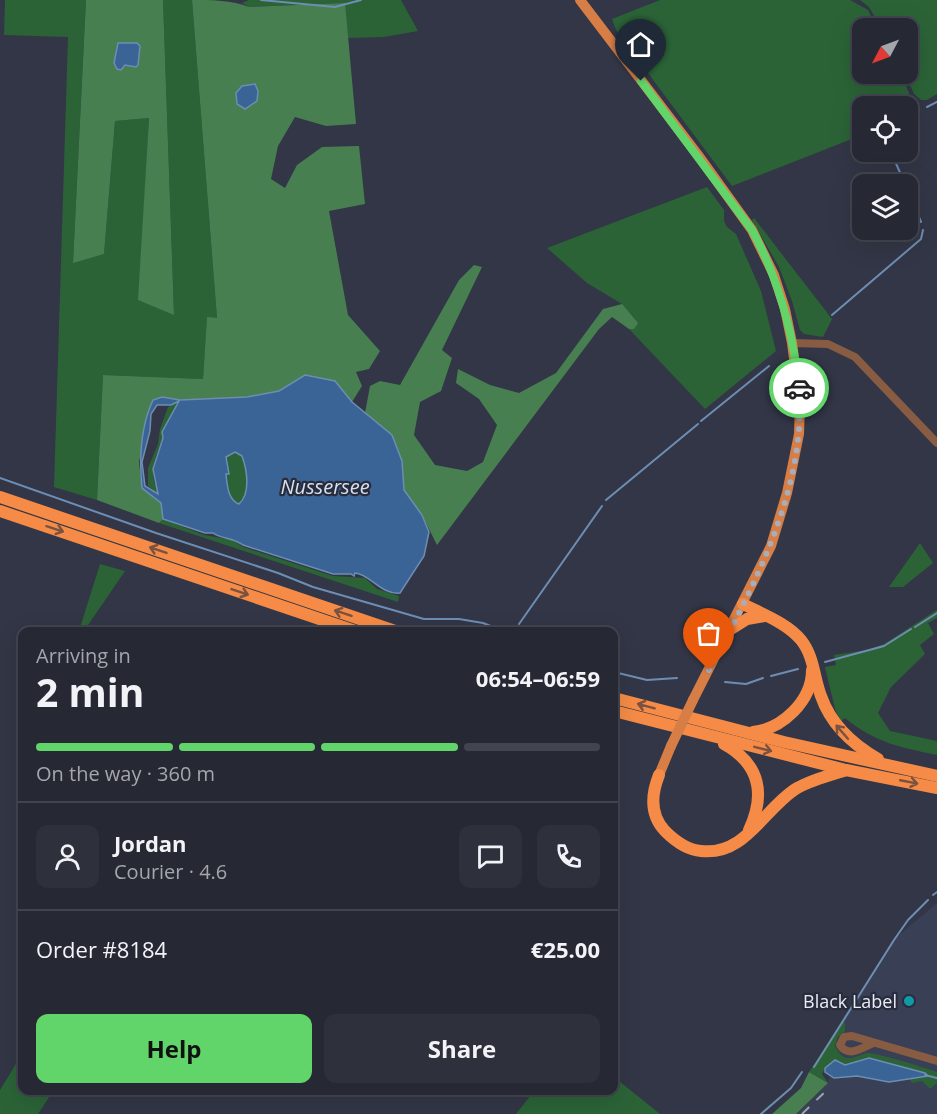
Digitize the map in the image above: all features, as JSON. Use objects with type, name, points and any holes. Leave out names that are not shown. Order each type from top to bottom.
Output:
[{"type":"highway","points":[[0,497],[383,627]]},
{"type":"highway","points":[[0,511],[343,627]]},
{"type":"highway","points":[[743,604],[793,632],[803,642],[812,662],[821,697],[835,723],[845,736],[862,751],[889,766]]},
{"type":"highway","points":[[731,629],[747,619],[766,616]]},
{"type":"highway","points":[[748,733],[775,726],[790,715],[805,696],[812,676],[812,662]]},
{"type":"highway","points":[[618,699],[748,733],[937,776]]},
{"type":"highway","points":[[618,712],[846,770],[937,788]]},
{"type":"highway","points":[[706,735],[726,744],[742,755],[758,782],[758,804],[746,837]]},
{"type":"highway","points":[[658,775],[653,789],[652,802],[660,826],[681,844],[696,851],[711,852],[727,849],[746,837],[781,800],[796,788],[846,770]]},
{"type":"main road","points":[[580,0],[752,230],[774,275],[786,309],[798,384],[799,434],[787,492],[771,546],[731,629],[693,700],[658,775]]},
{"type":"street","points":[[792,343],[828,344],[855,357],[937,443]]},
{"type":"street","points":[[873,1043],[937,1061]]},
{"type":"shaded area","points":[[937,903],[937,1114],[796,1114],[828,1083],[842,1021],[892,941]]},
{"type":"green space","points":[[5,0],[86,0],[73,262],[104,254],[115,121],[149,118],[139,300],[174,314],[163,0],[192,0],[217,318],[207,318],[203,379],[103,375],[97,500],[54,487],[68,37],[4,35]]},
{"type":"green space","points":[[86,0],[163,0],[174,315],[138,300],[149,118],[115,121],[104,254],[73,263]]},
{"type":"green space","points":[[192,0],[214,0],[249,7],[345,3],[356,124],[326,126],[295,117],[278,146],[271,179],[285,188],[297,165],[322,147],[359,146],[365,204],[329,211],[348,315],[380,351],[369,369],[356,372],[362,386],[352,402],[335,381],[305,375],[279,391],[247,397],[180,400],[162,397],[153,400],[139,462],[142,488],[161,503],[163,519],[159,523],[97,500],[103,375],[203,379],[207,317],[217,318]]},
{"type":"green space","points":[[249,0],[401,0],[418,31],[384,37],[347,38],[344,3],[249,7],[242,3]]},
{"type":"green space","points":[[660,0],[850,0],[868,10],[872,18],[852,18],[852,84],[905,84],[910,96],[852,96],[852,139],[732,186],[616,30],[612,19]]},
{"type":"green space","points":[[860,0],[937,0],[937,94],[927,100],[921,100],[914,94],[910,84],[918,84],[918,18],[875,18],[869,7]]},
{"type":"green space","points":[[707,187],[724,210],[724,221],[727,227],[736,234],[761,291],[776,351],[705,409],[629,329],[634,329],[622,304],[587,283],[547,248]]},
{"type":"green space","points":[[754,218],[832,319],[823,337],[804,334],[800,330],[779,267],[752,220]]},
{"type":"green space","points":[[474,265],[482,267],[442,350],[452,358],[441,391],[420,402],[414,435],[435,465],[467,471],[483,462],[497,425],[479,399],[456,383],[458,369],[490,385],[519,393],[556,373],[603,309],[622,304],[638,323],[634,329],[629,329],[612,317],[599,329],[437,545],[422,515],[404,490],[402,461],[392,436],[365,413],[370,386],[380,381],[400,385],[459,280]]},
{"type":"green space","points":[[180,400],[154,464],[153,472],[159,495],[148,486],[148,468],[158,444],[160,429],[168,407]]},
{"type":"green space","points":[[235,452],[242,456],[246,474],[247,488],[239,504],[230,496],[225,474],[229,474],[225,457]]},
{"type":"green space","points":[[163,519],[204,535],[233,540],[243,547],[333,576],[365,578],[377,589],[399,596],[398,602],[159,523]]},
{"type":"green space","points":[[920,543],[933,563],[903,587],[889,587]]},
{"type":"green space","points":[[100,564],[125,571],[87,627],[80,627]]},
{"type":"green space","points":[[937,610],[937,618],[928,623],[934,634],[920,645],[925,654],[891,687],[878,713],[890,731],[937,741],[937,755],[888,743],[867,733],[845,718],[841,721],[835,709],[825,667],[836,665],[834,655],[868,650],[884,644]]},
{"type":"green space","points":[[842,1021],[845,1023],[845,1031],[838,1037],[835,1046],[843,1056],[850,1058],[872,1053],[901,1061],[937,1072],[937,1083],[930,1089],[922,1081],[912,1083],[909,1078],[922,1077],[903,1068],[869,1058],[825,1068],[822,1074],[828,1083],[809,1072]]},
{"type":"green space","points":[[18,1061],[18,1095],[50,1095],[38,1114],[0,1114],[0,1090]]},
{"type":"green space","points":[[809,1072],[828,1083],[796,1114],[772,1114],[801,1088]]},
{"type":"green space","points":[[618,1080],[660,1114],[516,1114],[531,1095],[618,1095]]},
{"type":"water","points":[[118,43],[137,43],[140,46],[136,67],[125,65],[121,70],[117,69],[114,63]]},
{"type":"water","points":[[255,84],[258,91],[257,101],[245,109],[237,104],[236,93],[242,86]]},
{"type":"water","name":"Nussersee","points":[[305,375],[335,381],[352,402],[392,435],[402,461],[404,490],[422,515],[429,532],[424,556],[400,593],[387,591],[360,574],[355,573],[354,576],[333,574],[213,533],[205,533],[163,519],[161,503],[142,488],[141,466],[142,443],[145,421],[153,400],[162,397],[180,400],[247,397],[279,391]],"holes":[[[179,401],[162,432],[163,438],[153,469],[158,494],[145,486],[142,462],[150,431],[151,414],[157,405],[171,405]],[[235,452],[242,456],[246,474],[247,488],[239,504],[230,496],[226,474],[229,474],[226,457]]]},
{"type":"water","points":[[869,1058],[925,1073],[928,1076],[889,1082],[857,1076],[834,1078],[825,1072],[825,1068],[835,1060],[845,1065]]},
{"type":"waterway","points":[[261,0],[335,7],[361,0]]},
{"type":"waterway","points":[[927,107],[937,102]]},
{"type":"waterway","points":[[895,162],[901,174]]},
{"type":"waterway","points":[[918,215],[921,222]]},
{"type":"waterway","points":[[832,315],[921,239],[923,230]]},
{"type":"waterway","points":[[701,421],[769,366]]},
{"type":"waterway","points":[[606,500],[698,424]]},
{"type":"waterway","points":[[0,478],[313,587],[424,619],[459,619],[493,627]]},
{"type":"waterway","points":[[519,624],[602,506]]},
{"type":"waterway","points":[[915,627],[937,613]]},
{"type":"waterway","points":[[825,662],[884,646],[911,629]]},
{"type":"waterway","points":[[771,676],[798,669]]},
{"type":"waterway","points":[[618,673],[647,680],[677,678]]},
{"type":"waterway","points":[[725,682],[746,684],[763,678]]},
{"type":"waterway","points":[[933,895],[937,892]]},
{"type":"waterway","points":[[814,1067],[894,940],[908,920],[928,900]]},
{"type":"waterway","points":[[761,1114],[791,1088],[802,1072]]},
{"type":"waterway","points":[[925,1075],[937,1078]]},
{"type":"railway","points":[[802,1114],[828,1089]]},
{"type":"way so far","points":[[709,670],[771,546],[787,492],[799,434],[799,388]]},
{"type":"place","name":"Black Label","points":[[909,1001]]},
{"type":"route","points":[[641,81],[752,230],[764,252],[786,309],[799,388]]}]
